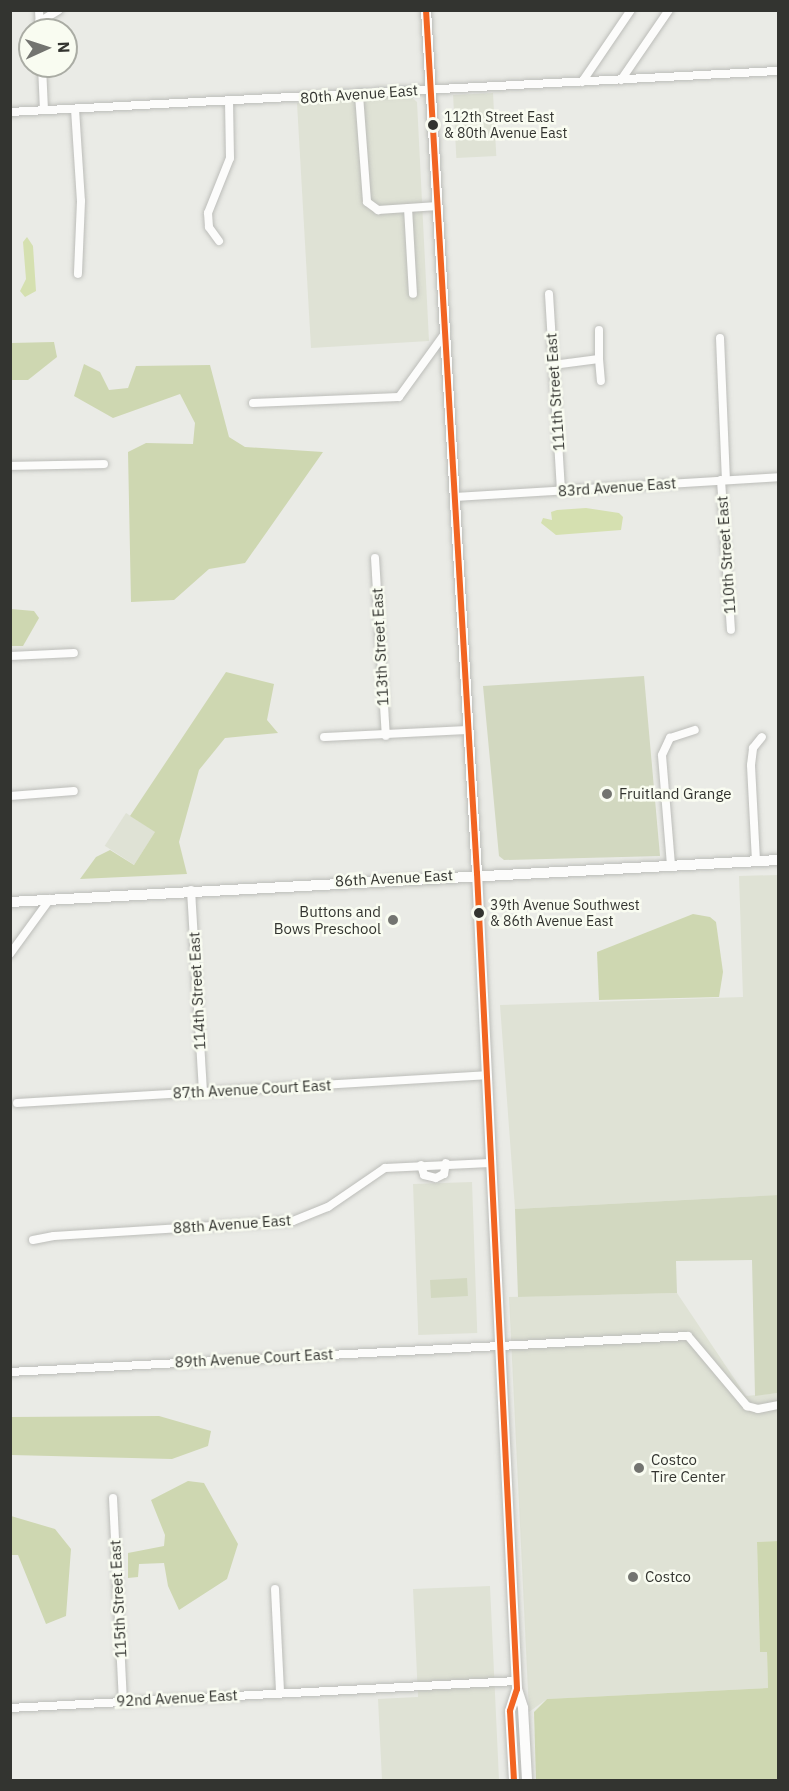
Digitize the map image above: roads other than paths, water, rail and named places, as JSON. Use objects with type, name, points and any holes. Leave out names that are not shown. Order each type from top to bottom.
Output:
[{"type":"main road","points":[[426,10],[477,873],[516,1685],[523,1708],[526,1780]]},
{"type":"main road","name":"86th Avenue East","points":[[10,902],[477,873],[778,860]]},
{"type":"main road","points":[[514,1780],[510,1711],[516,1685]]},
{"type":"street","points":[[582,82],[631,10]]},
{"type":"street","points":[[621,81],[669,10]]},
{"type":"street","name":"80th Avenue East","points":[[10,112],[778,71]]},
{"type":"street","points":[[43,78],[44,110]]},
{"type":"street","points":[[359,95],[367,202],[378,210],[438,206]]},
{"type":"street","points":[[219,241],[209,227],[208,213],[230,158],[229,102]]},
{"type":"street","points":[[75,109],[81,201],[78,274]]},
{"type":"street","points":[[408,208],[413,294]]},
{"type":"street","name":"111th Street East","points":[[549,294],[561,491]]},
{"type":"street","points":[[599,330],[598,359],[601,381]]},
{"type":"street","points":[[253,403],[399,398],[446,332]]},
{"type":"street","name":"110th Street East","points":[[720,338],[731,630]]},
{"type":"street","points":[[553,364],[598,359]]},
{"type":"street","points":[[10,466],[104,464]]},
{"type":"street","name":"83rd Avenue East","points":[[455,497],[778,477]]},
{"type":"street","name":"113th Street East","points":[[375,558],[386,736]]},
{"type":"street","points":[[10,656],[74,653]]},
{"type":"street","points":[[324,737],[386,736],[468,730]]},
{"type":"street","points":[[671,865],[662,755],[670,738],[695,730]]},
{"type":"street","points":[[756,861],[751,765],[753,748],[762,737]]},
{"type":"street","points":[[10,796],[74,791]]},
{"type":"street","name":"114th Street East","points":[[191,890],[203,1092]]},
{"type":"street","points":[[10,954],[50,899]]},
{"type":"street","name":"87th Avenue Court East","points":[[17,1103],[486,1075]]},
{"type":"street","points":[[421,1165],[424,1175],[436,1178],[444,1174],[446,1163]]},
{"type":"street","name":"88th Avenue East","points":[[33,1240],[54,1236],[293,1221],[328,1207],[377,1171],[446,1163],[490,1163]]},
{"type":"street","name":"89th Avenue Court East","points":[[10,1372],[498,1344],[688,1336],[747,1406],[758,1409],[778,1405]]},
{"type":"street","name":"115th Street East","points":[[113,1498],[123,1701]]},
{"type":"street","points":[[275,1589],[280,1692]]},
{"type":"street","name":"92nd Avenue East","points":[[10,1708],[344,1689],[516,1685]]},
{"type":"place","name":"112th Street East & 80th Avenue East","points":[[433,125]]},
{"type":"place","name":"Fruitland Grange","points":[[607,794]]},
{"type":"place","name":"39th Avenue Southwest & 86th Avenue East","points":[[479,913]]},
{"type":"place","name":"Buttons and Bows Preschool","points":[[393,920]]},
{"type":"place","name":"Costco Tire Center","points":[[639,1468]]},
{"type":"place","name":"Costco","points":[[633,1577]]}]
